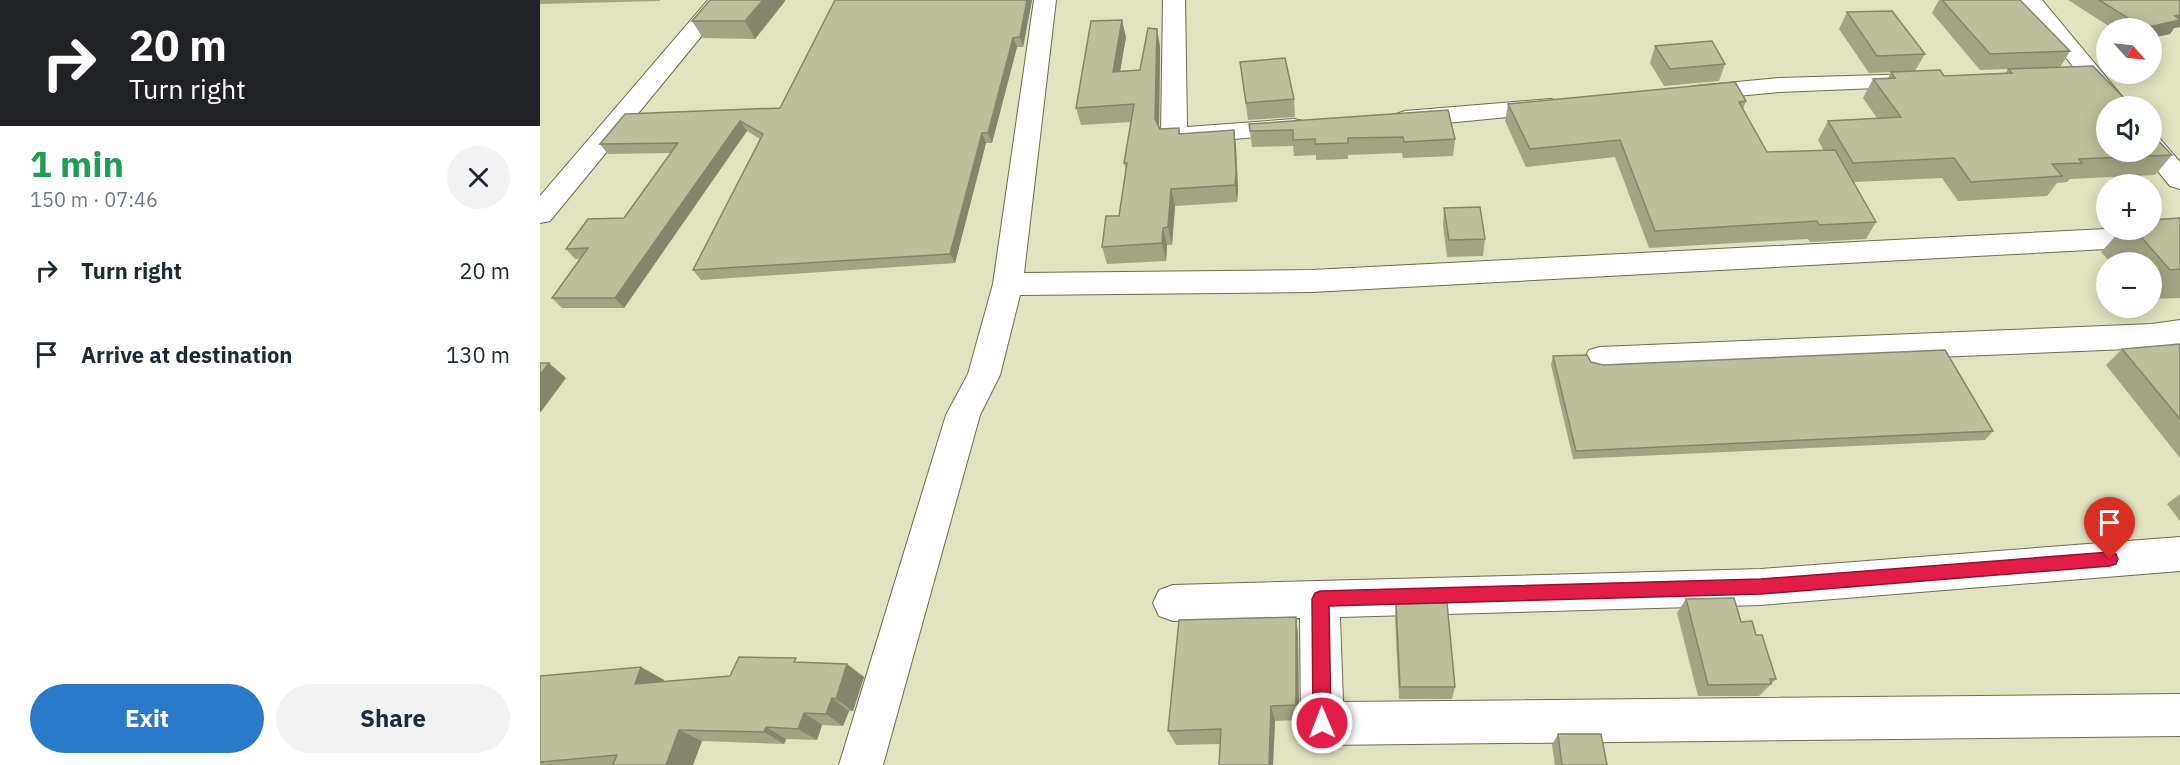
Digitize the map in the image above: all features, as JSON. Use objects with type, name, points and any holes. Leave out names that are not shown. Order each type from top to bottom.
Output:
[{"type":"street","points":[[540,214],[720,0]]},
{"type":"street","points":[[861,765],[963,415],[984,375],[1008,284],[1024,147],[1045,0]]},
{"type":"street","points":[[1174,0],[1174,136],[1313,126]]},
{"type":"street","points":[[2030,0],[2109,96]]},
{"type":"street","points":[[2057,77],[2092,76]]},
{"type":"street","points":[[1673,95],[1779,85],[1941,80]]},
{"type":"street","points":[[1382,121],[1580,104]]},
{"type":"street","points":[[2162,158],[2180,180]]},
{"type":"street","points":[[1008,284],[1312,281],[2180,235]]},
{"type":"street","points":[[1600,359],[2152,336],[2180,332]]},
{"type":"street","points":[[1173,603],[1761,587],[2180,554]]},
{"type":"street","points":[[1320,599],[1322,723],[2180,715]]},
{"type":"building","points":[[710,0],[763,0],[745,21],[692,21]]},
{"type":"building","points":[[835,0],[1027,0],[1020,37],[1013,38],[988,133],[982,133],[950,254],[693,270],[763,134],[740,121],[615,298],[552,298],[588,248],[566,249],[588,219],[624,218],[678,143],[600,144],[625,114],[780,108]]},
{"type":"building","points":[[1942,0],[2020,0],[2070,51],[1990,54]]},
{"type":"building","points":[[2099,0],[2180,0],[2180,15],[2175,16],[2180,20],[2162,24],[2162,18],[2128,18]]},
{"type":"building","points":[[1892,11],[1925,54],[1877,56],[1847,12]]},
{"type":"building","points":[[1122,20],[1113,72],[1140,70],[1148,28],[1157,29],[1155,119],[1160,129],[1179,128],[1179,134],[1234,130],[1235,185],[1171,189],[1168,227],[1163,228],[1162,243],[1102,247],[1106,216],[1119,216],[1127,163],[1124,163],[1134,104],[1076,108],[1091,21]]},
{"type":"building","points":[[1712,41],[1725,64],[1670,69],[1655,46]]},
{"type":"building","points":[[1285,58],[1294,99],[1246,103],[1240,62]]},
{"type":"building","points":[[2093,66],[2096,69],[2096,84],[2110,84],[2122,96],[2096,96],[2096,158],[2079,159],[2082,163],[2052,164],[2062,176],[1971,182],[1954,158],[1853,163],[1828,121],[1901,117],[1873,79],[1895,78],[1891,72],[1940,70],[1944,76],[2012,73],[2008,69]]},
{"type":"building","points":[[1735,82],[1746,101],[1739,102],[1767,152],[1835,150],[1876,222],[1819,225],[1817,221],[1655,231],[1620,140],[1530,149],[1508,104]]},
{"type":"building","points":[[1448,110],[1455,139],[1404,142],[1403,137],[1348,138],[1348,143],[1315,144],[1315,139],[1293,140],[1293,130],[1250,131],[1249,124]]},
{"type":"building","points":[[2162,145],[2172,155],[2162,155]]},
{"type":"building","points":[[1480,207],[1485,239],[1449,240],[1444,208]]},
{"type":"building","points":[[2180,218],[2180,269],[2170,270],[2162,261],[2162,252],[2154,252],[2144,240],[2162,240],[2162,219]]},
{"type":"building","points":[[2180,344],[2180,419],[2122,349]]},
{"type":"building","points":[[1945,350],[1993,431],[1576,451],[1553,356],[1587,355],[1591,362],[1603,365]]},
{"type":"building","points":[[540,363],[549,363],[540,375]]},
{"type":"building","points":[[1734,598],[1741,622],[1752,621],[1756,635],[1762,635],[1776,679],[1770,679],[1771,684],[1708,685],[1686,599]]},
{"type":"building","points":[[1447,603],[1455,687],[1400,687],[1396,604]]},
{"type":"building","points":[[1296,617],[1296,705],[1271,706],[1269,765],[1219,765],[1221,729],[1168,731],[1179,620]]},
{"type":"building","points":[[739,657],[796,658],[794,662],[847,664],[836,699],[832,698],[826,714],[804,713],[798,729],[766,727],[764,732],[679,730],[666,765],[613,765],[617,755],[540,762],[540,676],[641,667],[635,684],[730,676]]},
{"type":"building","points":[[1558,734],[1601,734],[1607,765],[1562,765]]},
{"type":"route","points":[[1322,723],[1320,599],[1761,587],[2110,559]]}]
